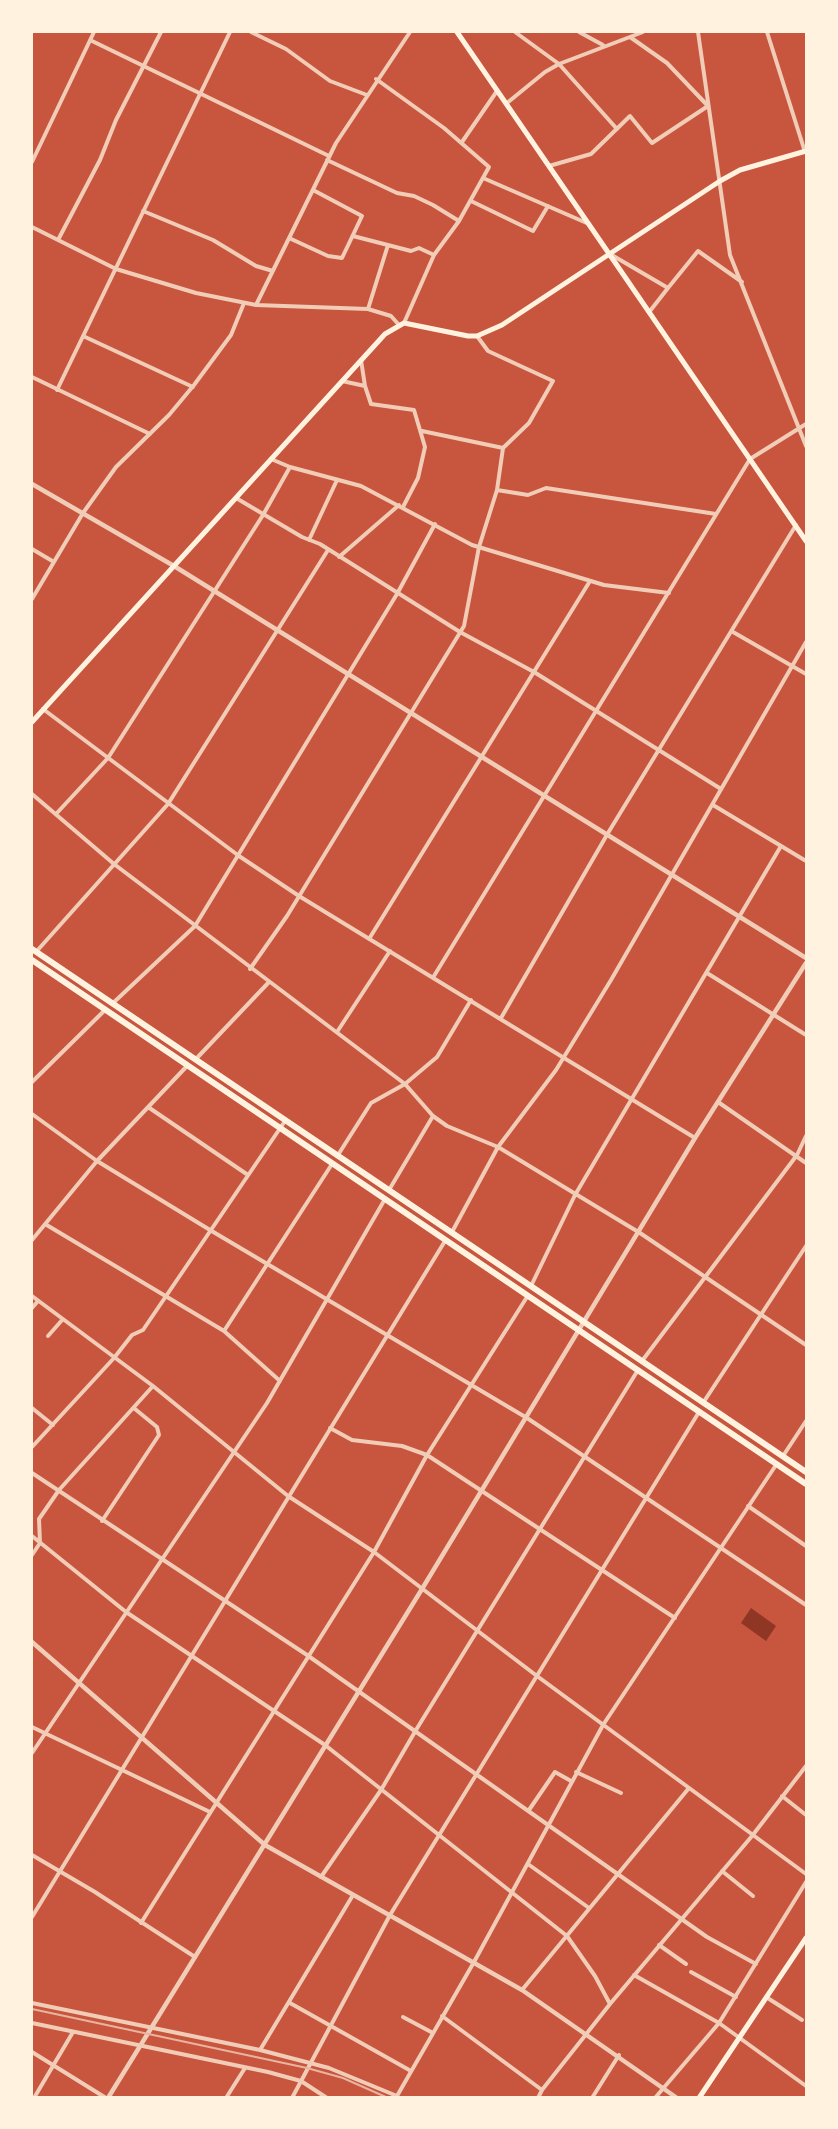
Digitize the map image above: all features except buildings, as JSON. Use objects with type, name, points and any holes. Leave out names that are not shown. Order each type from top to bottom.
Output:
[{"type":"main road","points":[[457,32],[807,541]]},
{"type":"main road","points":[[32,722],[384,334],[402,324],[455,335],[477,336],[502,325],[720,181],[740,170],[806,151]]},
{"type":"main road","points":[[34,951],[389,1191],[527,1297],[807,1484]]},
{"type":"main road","points":[[32,960],[384,1199],[531,1287],[807,1472]]},
{"type":"main road","points":[[699,2097],[766,1997],[804,1946],[807,1938]]},
{"type":"street","points":[[32,162],[94,32]]},
{"type":"street","points":[[58,240],[100,160],[116,120],[161,32]]},
{"type":"street","points":[[57,390],[199,91],[230,32]]},
{"type":"street","points":[[251,32],[286,49],[330,81],[367,95]]},
{"type":"street","points":[[256,305],[328,158],[376,79],[410,32]]},
{"type":"street","points":[[515,32],[559,64],[617,129]]},
{"type":"street","points":[[579,32],[604,46]]},
{"type":"street","points":[[626,32],[667,63],[708,106]]},
{"type":"street","points":[[507,103],[545,72],[559,64],[643,32]]},
{"type":"street","points":[[698,32],[730,255],[807,446]]},
{"type":"street","points":[[767,32],[806,151]]},
{"type":"street","points":[[90,40],[199,91],[397,193],[414,196],[433,204],[459,221]]},
{"type":"street","points":[[32,227],[116,269],[196,293],[256,305],[368,309],[391,316],[402,324],[434,255],[459,221],[489,167],[462,143],[376,79]]},
{"type":"street","points":[[462,143],[497,91]]},
{"type":"street","points":[[549,166],[591,154],[630,117],[652,144],[708,106]]},
{"type":"street","points":[[483,178],[589,225]]},
{"type":"street","points":[[289,238],[328,255],[342,258],[353,236],[362,216],[313,190]]},
{"type":"street","points":[[471,201],[533,231],[548,206]]},
{"type":"street","points":[[143,211],[213,240],[255,266],[273,271]]},
{"type":"street","points":[[353,236],[411,251],[418,248],[434,255]]},
{"type":"street","points":[[368,309],[388,245]]},
{"type":"street","points":[[650,311],[698,251],[742,282]]},
{"type":"street","points":[[609,253],[668,288]]},
{"type":"street","points":[[32,599],[83,513],[116,467],[193,387],[231,335],[244,303]]},
{"type":"street","points":[[83,336],[193,387]]},
{"type":"street","points":[[250,969],[299,897],[460,632],[467,614],[479,547],[497,490],[503,448],[529,423],[553,381],[488,351],[477,336]]},
{"type":"street","points":[[339,557],[401,506],[418,478],[425,447],[414,410],[371,404],[365,386],[361,359]]},
{"type":"street","points":[[32,377],[150,434]]},
{"type":"street","points":[[341,380],[365,386]]},
{"type":"street","points":[[434,976],[750,459],[807,424]]},
{"type":"street","points":[[422,431],[503,448]]},
{"type":"street","points":[[270,459],[290,467],[362,486],[479,547],[590,581],[669,593]]},
{"type":"street","points":[[56,814],[108,758],[263,515],[290,467]]},
{"type":"street","points":[[309,540],[337,480]]},
{"type":"street","points":[[32,484],[215,591],[483,755],[807,958]]},
{"type":"street","points":[[497,490],[528,495],[546,488],[716,514]]},
{"type":"street","points":[[235,498],[328,550],[460,632],[534,672],[721,789]]},
{"type":"street","points":[[112,1004],[195,926],[397,594],[435,525]]},
{"type":"street","points":[[501,1018],[608,833],[733,632],[795,525]]},
{"type":"street","points":[[32,549],[54,562]]},
{"type":"street","points":[[34,951],[168,804],[328,550]]},
{"type":"street","points":[[369,939],[590,581]]},
{"type":"street","points":[[733,632],[807,674]]},
{"type":"street","points":[[32,1917],[288,1496],[389,1336],[498,1147],[563,1058],[807,642]]},
{"type":"street","points":[[43,709],[238,856],[299,897],[434,976],[695,1138]]},
{"type":"street","points":[[33,797],[114,864],[250,969],[338,1032],[405,1084],[433,1116],[447,1126],[498,1147],[640,1233],[807,1345]]},
{"type":"street","points":[[713,805],[807,861]]},
{"type":"street","points":[[531,1287],[575,1195],[781,846]]},
{"type":"street","points":[[338,1032],[390,951]]},
{"type":"street","points":[[32,2052],[107,2097],[196,1958],[357,1692],[423,1589],[640,1233],[695,1138],[807,963]]},
{"type":"street","points":[[707,973],[807,1035]]},
{"type":"street","points":[[195,1060],[269,982]]},
{"type":"street","points":[[337,1156],[371,1103],[405,1084],[437,1057],[471,1000]]},
{"type":"street","points":[[32,1082],[105,1011]]},
{"type":"street","points":[[32,1240],[97,1161],[187,1066]]},
{"type":"street","points":[[718,1102],[807,1164]]},
{"type":"street","points":[[148,1107],[248,1175]]},
{"type":"street","points":[[32,1114],[97,1161],[527,1418],[807,1605]]},
{"type":"street","points":[[389,1191],[433,1116]]},
{"type":"street","points":[[32,1447],[114,1358],[132,1335],[143,1330],[285,1121]]},
{"type":"street","points":[[642,1362],[704,1276],[797,1155],[807,1136]]},
{"type":"street","points":[[224,1331],[332,1164]]},
{"type":"street","points":[[32,1753],[161,1558],[235,1452],[280,1381],[384,1199]]},
{"type":"street","points":[[45,1224],[224,1331],[280,1381]]},
{"type":"street","points":[[703,1403],[807,1246]]},
{"type":"street","points":[[32,1296],[153,1386],[288,1496],[374,1552],[476,1631],[752,1836],[807,1874]]},
{"type":"street","points":[[141,1923],[307,1654],[374,1552],[427,1455],[527,1297]]},
{"type":"street","points":[[32,1308],[38,1301]]},
{"type":"street","points":[[48,1336],[63,1319]]},
{"type":"street","points":[[321,1877],[381,1790],[476,1631],[638,1370]]},
{"type":"street","points":[[32,1555],[39,1543],[39,1519],[59,1490],[135,1409],[153,1386]]},
{"type":"street","points":[[32,1408],[53,1425]]},
{"type":"street","points":[[102,1521],[159,1435],[157,1427],[135,1409]]},
{"type":"street","points":[[292,2097],[390,1915],[699,1412]]},
{"type":"street","points":[[783,1456],[807,1421]]},
{"type":"street","points":[[330,1428],[352,1440],[402,1446],[427,1455],[540,1527],[602,1571],[675,1618]]},
{"type":"street","points":[[32,2003],[260,2050],[309,2063],[397,2096],[474,1962],[603,1725],[777,1464]]},
{"type":"street","points":[[32,1473],[307,1654],[357,1692],[477,1772],[680,1919],[756,1964]]},
{"type":"street","points":[[748,1506],[807,1546]]},
{"type":"street","points":[[32,1536],[126,1612],[325,1745],[567,1935],[595,1976],[610,2004]]},
{"type":"street","points":[[32,1642],[215,1804],[265,1845],[522,1990],[677,2097]]},
{"type":"street","points":[[32,1726],[210,1812]]},
{"type":"street","points":[[538,2097],[633,1975],[752,1836],[807,1766]]},
{"type":"street","points":[[529,1810],[555,1772],[571,1781]]},
{"type":"street","points":[[576,1772],[621,1793]]},
{"type":"street","points":[[522,1990],[690,1788]]},
{"type":"street","points":[[782,1796],[807,1815]]},
{"type":"street","points":[[32,1855],[196,1958]]},
{"type":"street","points":[[528,1864],[589,1908]]},
{"type":"street","points":[[722,1871],[753,1896]]},
{"type":"street","points":[[655,2097],[719,2023],[807,1882]]},
{"type":"street","points":[[260,2050],[353,1895]]},
{"type":"street","points":[[659,1945],[686,1964]]},
{"type":"street","points":[[692,1972],[736,1997]]},
{"type":"street","points":[[633,1975],[719,2023],[807,2085]]},
{"type":"street","points":[[766,1997],[802,2020]]},
{"type":"street","points":[[290,2002],[411,2071]]},
{"type":"street","points":[[442,2016],[543,2090]]},
{"type":"street","points":[[403,2017],[433,2033]]},
{"type":"street","points":[[32,2023],[245,2067],[301,2081],[327,2097]]},
{"type":"street","points":[[34,2097],[73,2032]]},
{"type":"street","points":[[592,2097],[619,2055]]},
{"type":"street","points":[[226,2097],[245,2067]]},
{"type":"shaded area","points":[[751,1608],[776,1626],[766,1641],[741,1623]]},
{"type":"railway","points":[[32,2009],[307,2068],[343,2078],[388,2098]]}]
